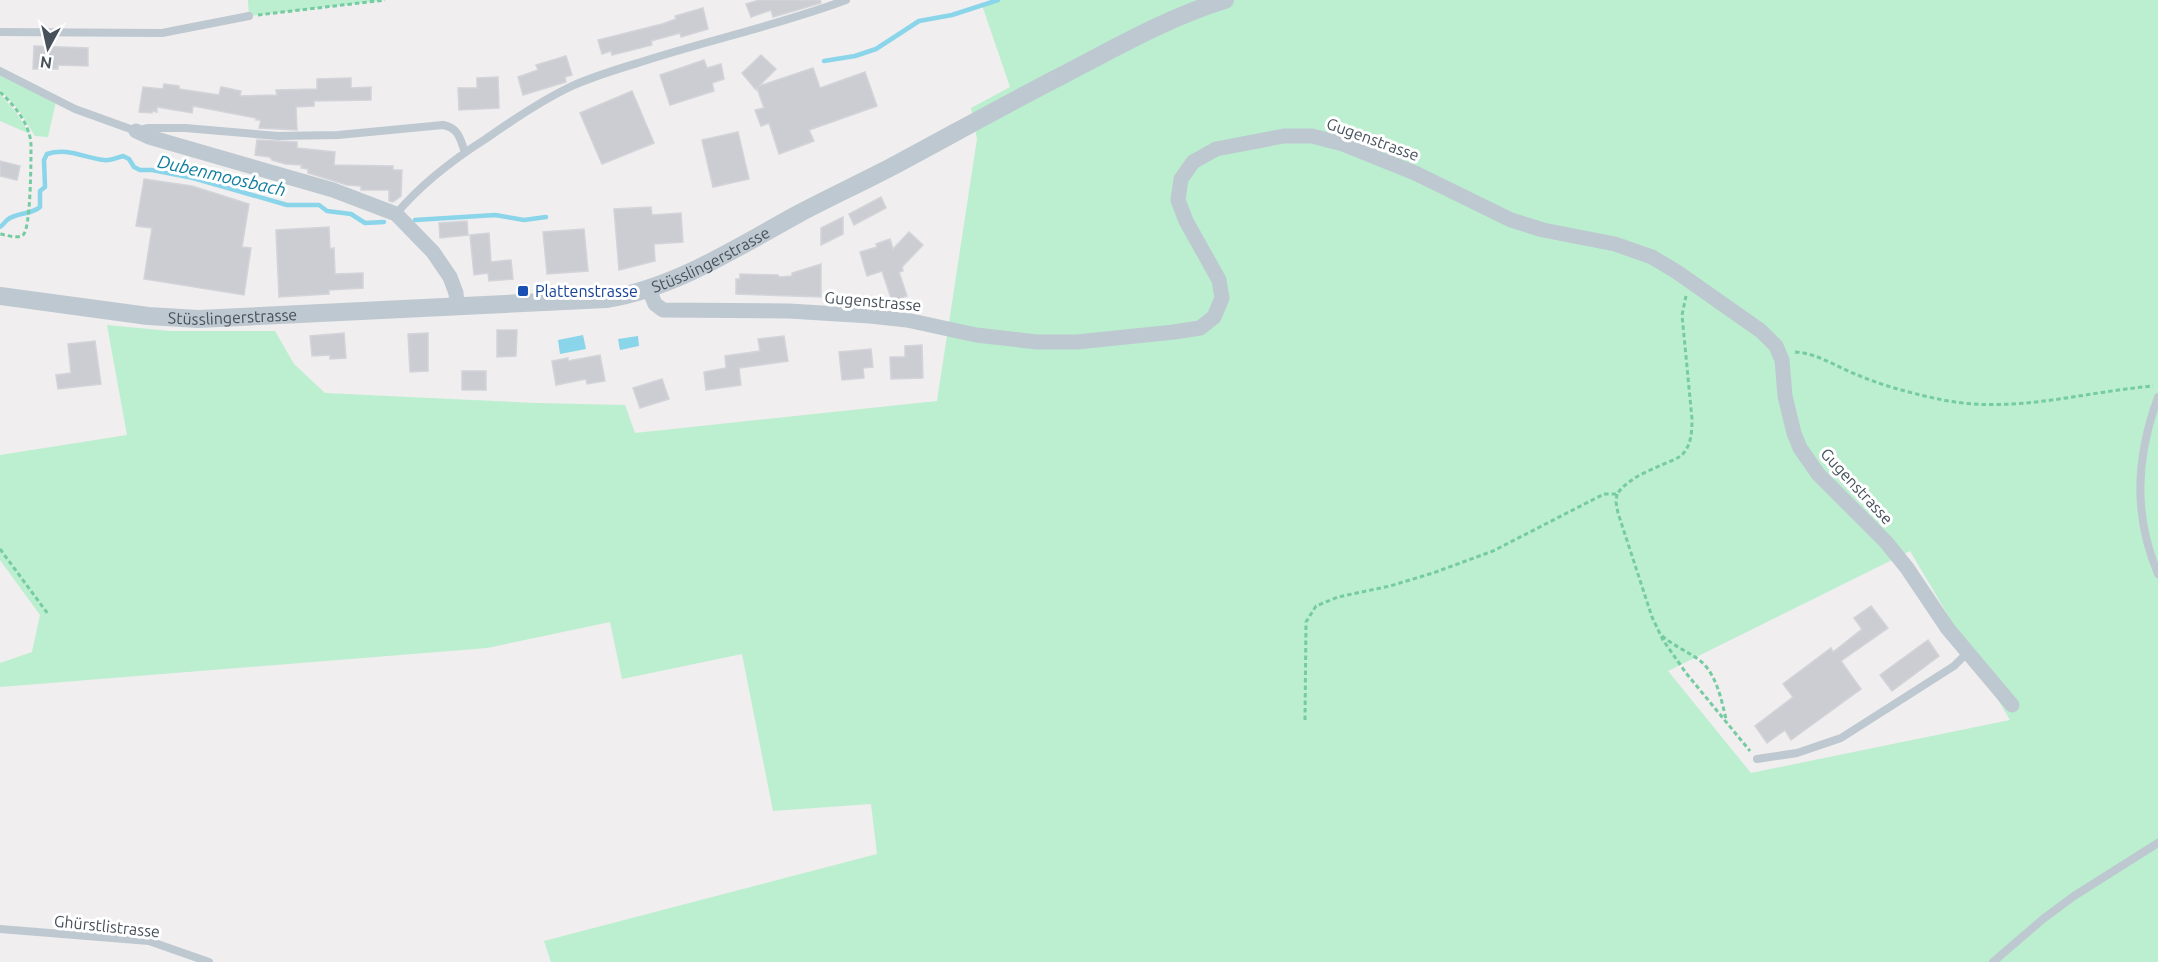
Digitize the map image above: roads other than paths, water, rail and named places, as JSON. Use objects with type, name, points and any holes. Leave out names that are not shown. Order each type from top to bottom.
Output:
[{"type":"street","name":"Stüsslingerstrasse","points":[[0,296],[148,316],[198,319],[606,299],[649,289],[698,268],[1138,37],[1208,5],[1225,0]]},
{"type":"street","points":[[136,131],[149,137],[333,190],[396,214],[433,252],[450,277],[456,293],[457,305]]},
{"type":"street","name":"Gugenstrasse","points":[[649,289],[655,304],[663,310],[789,311],[879,317],[908,320],[976,335],[1037,342],[1077,342],[1200,328],[1214,317],[1222,298],[1219,280],[1186,221],[1178,200],[1181,179],[1193,162],[1216,149],[1284,136],[1312,136],[1343,144],[1415,173],[1511,220],[1543,230],[1615,244],[1652,257],[1761,331],[1779,352],[1790,419],[1800,448],[1809,462],[1900,559],[1948,629],[2012,705]]},
{"type":"lane","points":[[396,214],[406,201],[465,152],[529,110],[571,86],[661,55],[799,17],[846,0]]},
{"type":"lane","points":[[0,32],[162,33],[249,16]]},
{"type":"lane","points":[[0,71],[67,105],[136,131],[148,128],[185,128],[278,136],[338,135],[444,125],[458,133],[465,152]]},
{"type":"lane","points":[[2158,397],[2144,451],[2139,487],[2147,546],[2158,574]]},
{"type":"lane","points":[[1757,759],[1797,753],[1841,738],[1954,666],[1967,653]]},
{"type":"lane","points":[[1993,962],[2074,896],[2158,843]]},
{"type":"lane","name":"Ghürstlistrasse","points":[[0,929],[149,941],[209,962]]},
{"type":"water","points":[[583,335],[586,349],[560,354],[558,340]]},
{"type":"water","points":[[638,336],[639,346],[620,350],[618,339]]},
{"type":"waterway","name":"Dubenmoosbach","points":[[824,61],[855,56],[876,49],[919,21],[952,15],[998,0]]},
{"type":"waterway","name":"Dubenmoosbach","points":[[0,227],[11,217],[40,207],[40,191],[45,187],[44,160],[47,154],[55,152],[69,152],[107,160],[123,156],[140,170],[193,178],[287,205],[319,205],[327,211],[351,214],[365,223],[384,222]]},
{"type":"waterway","name":"Dubenmoosbach","points":[[415,220],[495,215],[524,220],[546,217]]},
{"type":"place","name":"Plattenstrasse","points":[[523,291]]}]
